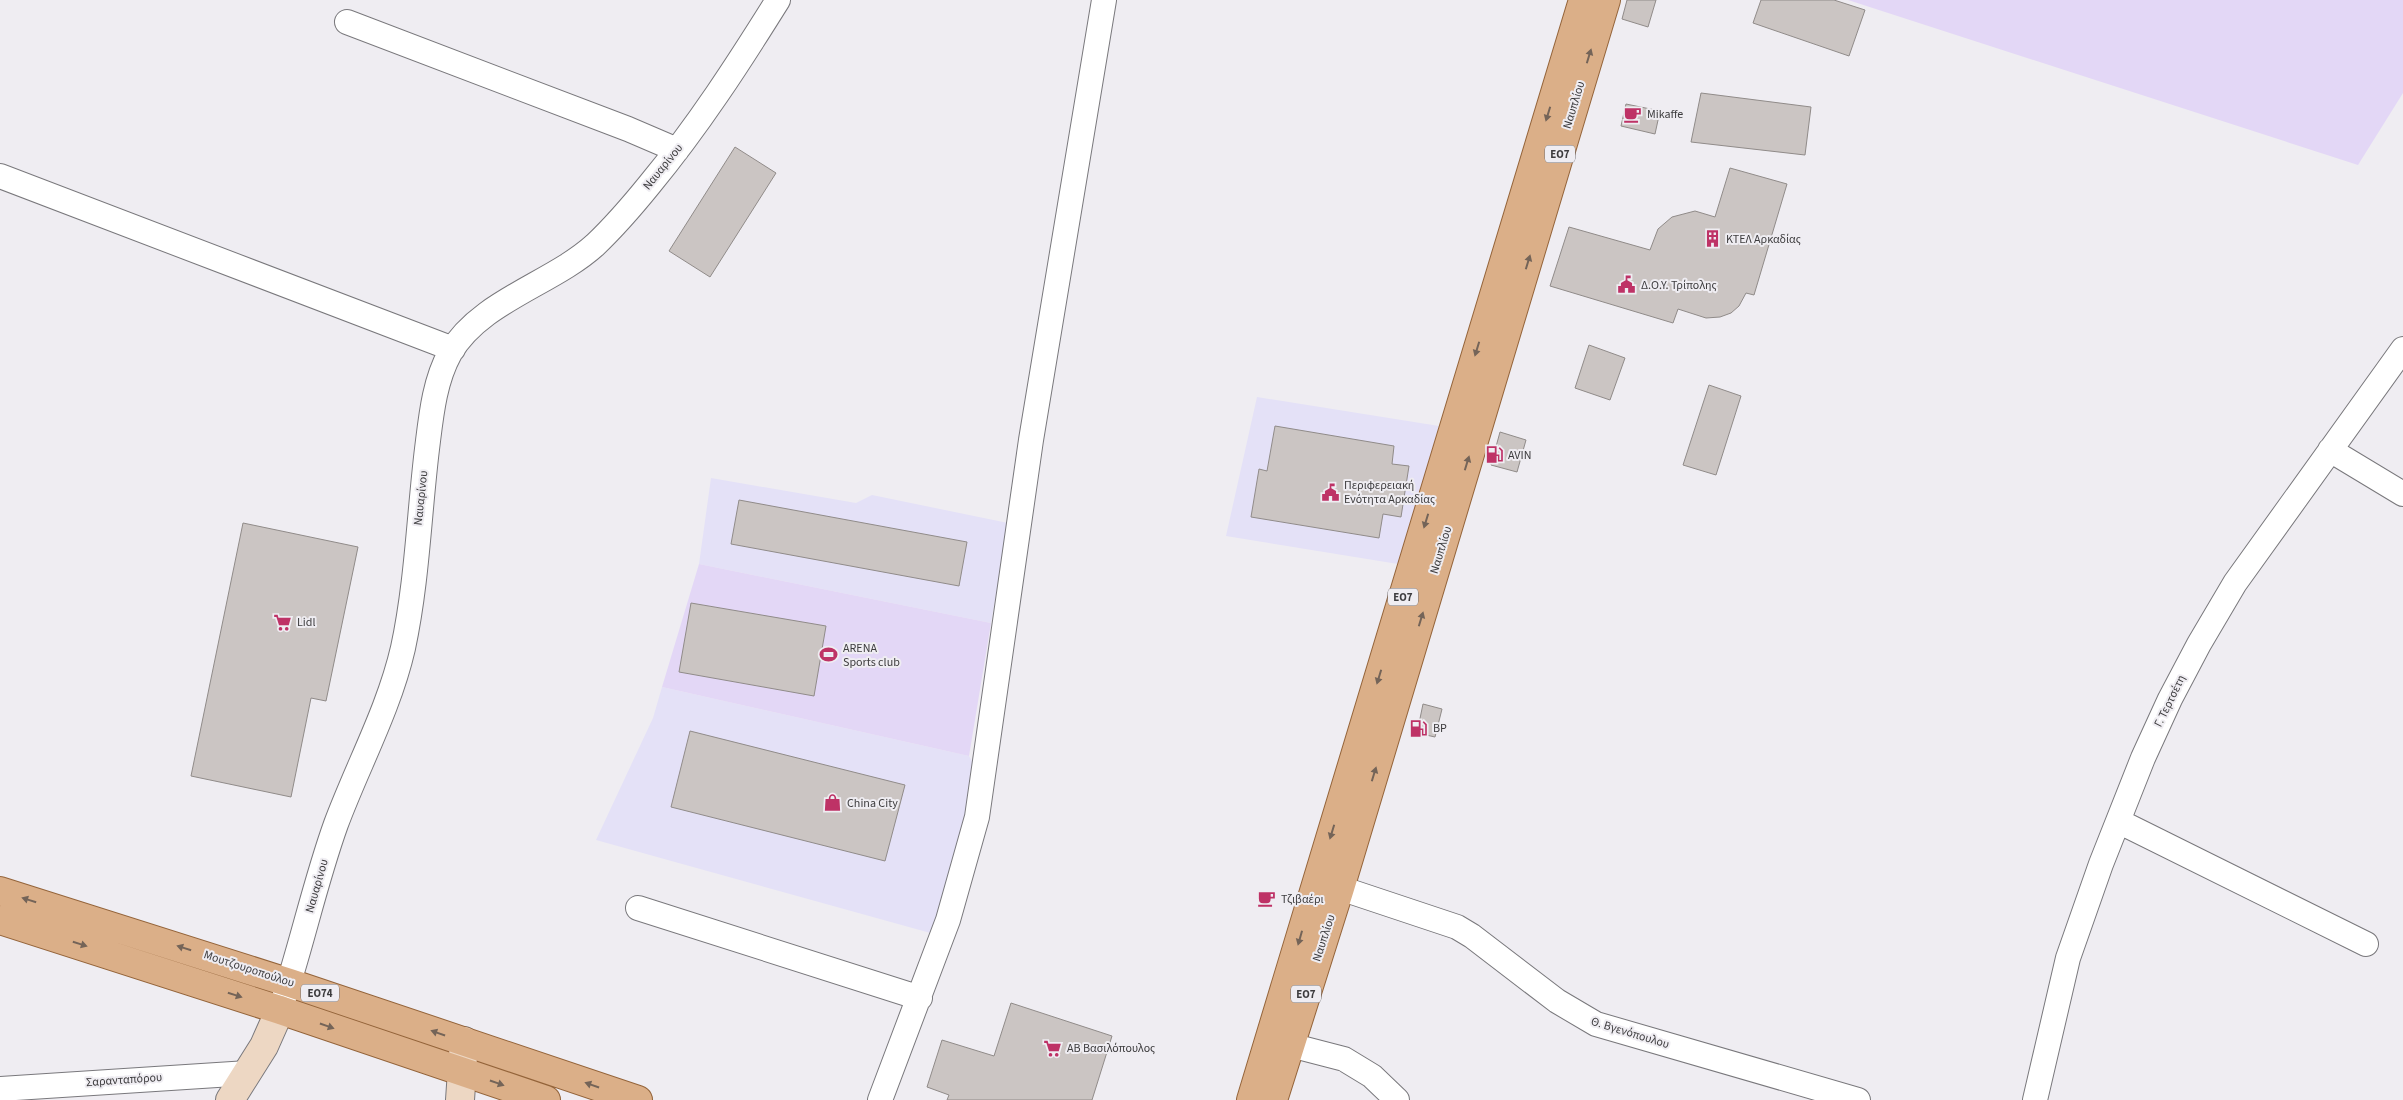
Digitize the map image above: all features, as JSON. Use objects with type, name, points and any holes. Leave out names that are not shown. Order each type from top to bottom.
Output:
[{"type":"main road","name":"Ναυπλίου","points":[[1251,1100],[1583,0]]},
{"type":"main road","name":"Ναυπλίου","points":[[1273,1100],[1340,888],[1606,0]]},
{"type":"main road","name":"Μουτζουροπούλου","points":[[0,891],[290,983],[638,1100]]},
{"type":"main road","name":"ΕΟ74","points":[[0,920],[280,1010],[546,1100]]},
{"type":"street","name":"Ναυαρίνου","points":[[230,1100],[264,1046],[280,1010],[290,983],[335,827],[397,672],[409,620],[430,424],[440,376],[453,349],[466,331],[482,318],[565,267],[594,246],[629,209],[677,150],[726,83],[778,0]]},
{"type":"street","points":[[880,1100],[920,998],[959,884],[984,779],[1031,440],[1104,0]]},
{"type":"street","points":[[347,22],[628,129],[677,150]]},
{"type":"street","points":[[0,176],[453,349]]},
{"type":"street","name":"Γ. Τερτσέτη","points":[[2035,1100],[2068,958],[2118,821],[2151,741],[2199,644],[2235,583],[2403,349]]},
{"type":"street","points":[[2330,450],[2403,494]]},
{"type":"street","points":[[2118,821],[2366,944]]},
{"type":"street","name":"Θ. Βγενόπουλου","points":[[1340,888],[1457,927],[1472,936],[1557,1001],[1596,1024],[1858,1100]]},
{"type":"street","points":[[638,908],[920,998]]},
{"type":"street","points":[[460,1100],[464,1042]]},
{"type":"street","points":[[1290,1045],[1350,1062],[1372,1076],[1397,1100]]},
{"type":"street","name":"Σαρανταπόρου","points":[[0,1089],[248,1073]]},
{"type":"shaded area","points":[[1848,0],[2403,0],[2403,93],[2358,165]]},
{"type":"shaded area","points":[[1257,397],[1439,426],[1398,564],[1226,536]]},
{"type":"shaded area","points":[[711,478],[856,503],[872,495],[1008,523],[991,623],[699,564]]},
{"type":"shaded area","name":"ARENA Sports club","points":[[699,564],[991,623],[969,756],[662,687]]},
{"type":"shaded area","points":[[662,687],[969,756],[974,765],[962,843],[934,934],[596,840],[653,718]]},
{"type":"building","points":[[1627,0],[1656,0],[1648,27],[1622,19]]},
{"type":"building","points":[[1761,0],[1834,0],[1865,10],[1849,56],[1753,23]]},
{"type":"building","points":[[1701,93],[1811,107],[1805,155],[1691,142]]},
{"type":"building","points":[[1626,104],[1660,111],[1655,134],[1621,126]]},
{"type":"building","points":[[735,147],[776,173],[710,277],[669,251]]},
{"type":"building","name":"ΚΤΕΛ Αρκαδίας","points":[[1730,168],[1787,184],[1754,295],[1746,293],[1739,306],[1731,313],[1720,317],[1706,318],[1678,309],[1673,323],[1550,286],[1569,227],[1650,250],[1658,229],[1672,217],[1695,211],[1715,217]]},
{"type":"building","points":[[1589,345],[1625,358],[1610,400],[1575,388]]},
{"type":"building","points":[[1709,385],[1741,396],[1716,475],[1683,465]]},
{"type":"building","name":"Περιφερειακή Ενότητα Αρκαδίας","points":[[1275,426],[1394,446],[1392,464],[1409,466],[1401,517],[1383,514],[1379,538],[1251,517],[1259,469],[1267,471]]},
{"type":"building","points":[[1500,432],[1526,440],[1517,472],[1491,465]]},
{"type":"building","points":[[739,500],[967,542],[959,586],[731,544]]},
{"type":"building","name":"Lidl","points":[[243,523],[358,547],[326,701],[311,698],[291,797],[191,776]]},
{"type":"building","points":[[691,603],[826,626],[814,696],[679,672]]},
{"type":"building","points":[[1423,704],[1442,709],[1435,737],[1417,733]]},
{"type":"building","points":[[690,731],[905,785],[885,861],[671,807]]},
{"type":"building","name":"ΑΒ Βασιλόπουλος","points":[[1011,1003],[1112,1036],[1092,1100],[947,1100],[949,1095],[927,1087],[942,1040],[994,1056]]},
{"type":"place","name":"Mikaffe","points":[[1633,114]]},
{"type":"place","name":"ΚΤΕΛ Αρκαδίας","points":[[1712,239]]},
{"type":"place","name":"Δ.Ο.Υ. Τρίπολης","points":[[1627,285]]},
{"type":"place","name":"AVIN","points":[[1494,455]]},
{"type":"place","name":"Περιφερειακή Ενότητα Αρκαδίας","points":[[1330,492]]},
{"type":"place","name":"Lidl","points":[[283,622]]},
{"type":"place","name":"ARENA Sports club","points":[[829,655]]},
{"type":"place","name":"BP","points":[[1419,728]]},
{"type":"place","name":"China City","points":[[833,803]]},
{"type":"place","name":"Τζιβαέρι","points":[[1267,899]]},
{"type":"place","name":"ΑΒ Βασιλόπουλος","points":[[1053,1048]]}]
